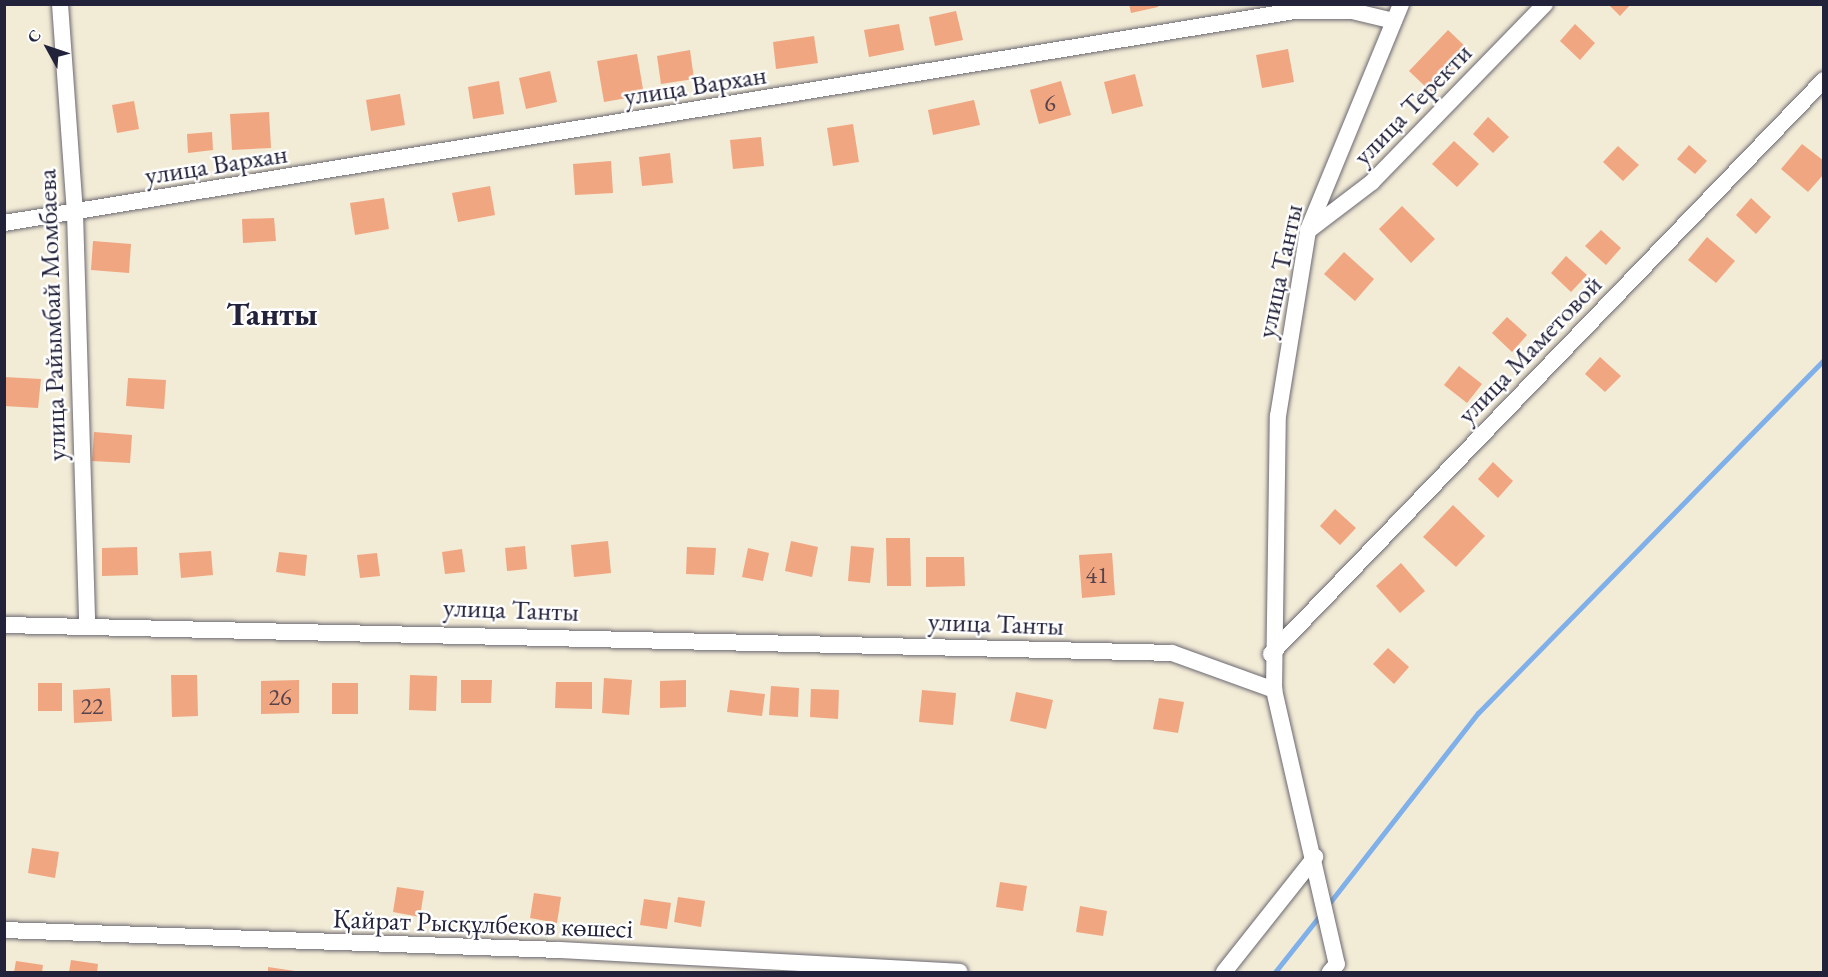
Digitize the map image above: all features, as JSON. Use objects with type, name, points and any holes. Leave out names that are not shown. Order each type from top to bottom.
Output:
[{"type":"street","name":"улица Райымбай Момбаева","points":[[60,4],[75,213],[87,623]]},
{"type":"street","name":"улица Танты","points":[[4,625],[87,623],[1172,653],[1274,690],[1271,654],[1278,416],[1308,231],[1401,4]]},
{"type":"street","name":"улица Теректи","points":[[1308,231],[1372,182],[1545,4]]},
{"type":"street","name":"улица Вархан","points":[[4,223],[1294,11],[1352,11],[1394,21]]},
{"type":"street","name":"улица Маметовой","points":[[1271,654],[1824,80]]},
{"type":"street","points":[[1274,690],[1315,857],[1334,968]]},
{"type":"street","points":[[1224,972],[1315,857]]},
{"type":"street","name":"Қайрат Рысқұлбеков көшесі","points":[[4,930],[559,950],[959,972]]},
{"type":"building","points":[[1129,4],[1158,4],[1158,7],[1131,13]]},
{"type":"building","points":[[1608,4],[1631,4],[1620,16]]},
{"type":"building","points":[[956,11],[963,40],[935,46],[929,17]]},
{"type":"building","points":[[899,24],[904,50],[869,57],[864,30]]},
{"type":"building","points":[[1575,24],[1595,43],[1580,60],[1560,41]]},
{"type":"building","points":[[1448,30],[1470,51],[1431,92],[1409,71]]},
{"type":"building","points":[[814,36],[818,63],[776,69],[773,42]]},
{"type":"building","points":[[1288,49],[1294,82],[1262,88],[1256,55]]},
{"type":"building","points":[[690,50],[694,79],[661,84],[657,56]]},
{"type":"building","points":[[637,54],[644,95],[604,102],[597,61]]},
{"type":"building","points":[[550,71],[557,102],[526,109],[519,78]]},
{"type":"building","points":[[1135,74],[1143,106],[1112,114],[1104,82]]},
{"type":"building","points":[[499,81],[504,114],[473,119],[468,87]]},
{"type":"building","points":[[1061,81],[1071,115],[1039,124],[1030,90]]},
{"type":"building","points":[[400,94],[405,125],[371,131],[366,100]]},
{"type":"building","points":[[974,100],[980,125],[933,135],[928,110]]},
{"type":"building","points":[[134,101],[139,129],[117,133],[112,105]]},
{"type":"building","points":[[269,112],[271,148],[232,150],[230,114]]},
{"type":"building","points":[[1488,117],[1509,137],[1493,153],[1473,134]]},
{"type":"building","points":[[853,124],[859,162],[833,166],[827,128]]},
{"type":"building","points":[[212,132],[213,150],[188,153],[187,134]]},
{"type":"building","points":[[761,137],[764,166],[733,169],[730,140]]},
{"type":"building","points":[[1454,141],[1479,164],[1457,187],[1432,164]]},
{"type":"building","points":[[1802,144],[1824,161],[1824,174],[1808,192],[1781,169]]},
{"type":"building","points":[[1689,145],[1707,161],[1695,174],[1677,159]]},
{"type":"building","points":[[1618,146],[1639,165],[1623,181],[1603,162]]},
{"type":"building","points":[[670,153],[673,183],[642,186],[639,157]]},
{"type":"building","points":[[611,161],[613,193],[575,195],[573,164]]},
{"type":"building","points":[[490,186],[495,215],[458,222],[452,193]]},
{"type":"building","points":[[384,198],[389,229],[355,235],[350,203]]},
{"type":"building","points":[[1751,198],[1771,217],[1756,234],[1736,215]]},
{"type":"building","points":[[1402,206],[1435,239],[1411,263],[1379,229]]},
{"type":"building","points":[[274,218],[276,241],[243,243],[242,219]]},
{"type":"building","points":[[1601,230],[1621,248],[1606,265],[1585,246]]},
{"type":"building","points":[[1707,237],[1735,261],[1716,283],[1688,260]]},
{"type":"building","points":[[93,241],[131,244],[129,273],[91,270]]},
{"type":"building","points":[[1344,252],[1374,279],[1355,301],[1324,274]]},
{"type":"building","points":[[1566,256],[1587,275],[1571,292],[1551,273]]},
{"type":"building","points":[[1507,317],[1527,335],[1512,352],[1492,333]]},
{"type":"building","points":[[1600,357],[1621,376],[1605,392],[1585,374]]},
{"type":"building","points":[[1459,366],[1482,384],[1467,403],[1444,385]]},
{"type":"building","points":[[4,377],[41,379],[38,408],[4,406]]},
{"type":"building","points":[[128,378],[166,380],[164,409],[126,406]]},
{"type":"building","points":[[94,432],[132,435],[130,463],[92,461]]},
{"type":"building","points":[[1493,462],[1513,481],[1498,498],[1478,479]]},
{"type":"building","points":[[1453,505],[1485,536],[1456,567],[1423,537]]},
{"type":"building","points":[[1335,509],[1356,528],[1340,545],[1320,526]]},
{"type":"building","points":[[886,538],[910,538],[911,586],[887,586]]},
{"type":"building","points":[[608,541],[611,573],[574,577],[571,545]]},
{"type":"building","points":[[791,541],[818,547],[812,577],[785,571]]},
{"type":"building","points":[[525,546],[527,569],[507,571],[505,548]]},
{"type":"building","points":[[851,546],[874,548],[870,583],[848,581]]},
{"type":"building","points":[[137,547],[138,575],[102,576],[102,548]]},
{"type":"building","points":[[687,547],[716,548],[714,575],[686,574]]},
{"type":"building","points":[[748,548],[769,553],[763,581],[742,577]]},
{"type":"building","points":[[462,549],[465,572],[445,574],[442,552]]},
{"type":"building","points":[[211,551],[213,575],[181,578],[179,553]]},
{"type":"building","points":[[279,552],[307,555],[305,576],[276,572]]},
{"type":"building","points":[[377,553],[380,576],[360,578],[357,555]]},
{"type":"building","points":[[1112,553],[1115,595],[1082,598],[1079,555]]},
{"type":"building","points":[[926,557],[964,557],[965,586],[926,587]]},
{"type":"building","points":[[1401,563],[1425,591],[1400,613],[1376,586]]},
{"type":"building","points":[[1388,648],[1409,667],[1394,684],[1373,664]]},
{"type":"building","points":[[171,675],[197,675],[198,716],[172,717]]},
{"type":"building","points":[[410,675],[437,676],[436,711],[409,710]]},
{"type":"building","points":[[604,678],[632,680],[629,715],[602,713]]},
{"type":"building","points":[[299,680],[299,713],[261,714],[261,681]]},
{"type":"building","points":[[461,680],[492,680],[491,703],[461,703]]},
{"type":"building","points":[[686,680],[686,707],[660,708],[660,681]]},
{"type":"building","points":[[556,682],[592,682],[592,709],[555,708]]},
{"type":"building","points":[[38,683],[62,683],[62,711],[38,711]]},
{"type":"building","points":[[332,683],[358,683],[358,714],[332,714]]},
{"type":"building","points":[[771,686],[799,688],[798,717],[769,715]]},
{"type":"building","points":[[110,688],[112,721],[74,723],[73,690]]},
{"type":"building","points":[[811,689],[839,690],[838,719],[810,717]]},
{"type":"building","points":[[730,690],[765,694],[762,716],[727,712]]},
{"type":"building","points":[[922,690],[956,693],[953,725],[919,722]]},
{"type":"building","points":[[1016,692],[1053,700],[1046,729],[1010,721]]},
{"type":"building","points":[[1159,698],[1184,702],[1178,733],[1153,729]]},
{"type":"building","points":[[32,848],[59,852],[55,878],[28,873]]},
{"type":"building","points":[[1000,882],[1027,886],[1023,911],[996,907]]},
{"type":"building","points":[[397,887],[424,891],[420,917],[393,912]]},
{"type":"building","points":[[534,893],[561,897],[557,923],[530,918]]},
{"type":"building","points":[[678,897],[705,901],[701,927],[674,922]]},
{"type":"building","points":[[644,899],[671,903],[667,929],[640,925]]},
{"type":"building","points":[[1080,906],[1107,911],[1103,936],[1076,932]]},
{"type":"building","points":[[71,960],[98,964],[97,972],[69,972]]},
{"type":"building","points":[[16,961],[43,965],[42,972],[14,972]]},
{"type":"building","points":[[268,967],[295,971],[295,972],[268,972]]},
{"type":"waterway","points":[[1327,906],[1478,713],[1824,360]]},
{"type":"waterway","points":[[1275,972],[1321,914]]},
{"type":"district","name":"Танты","points":[[272,314]]}]
